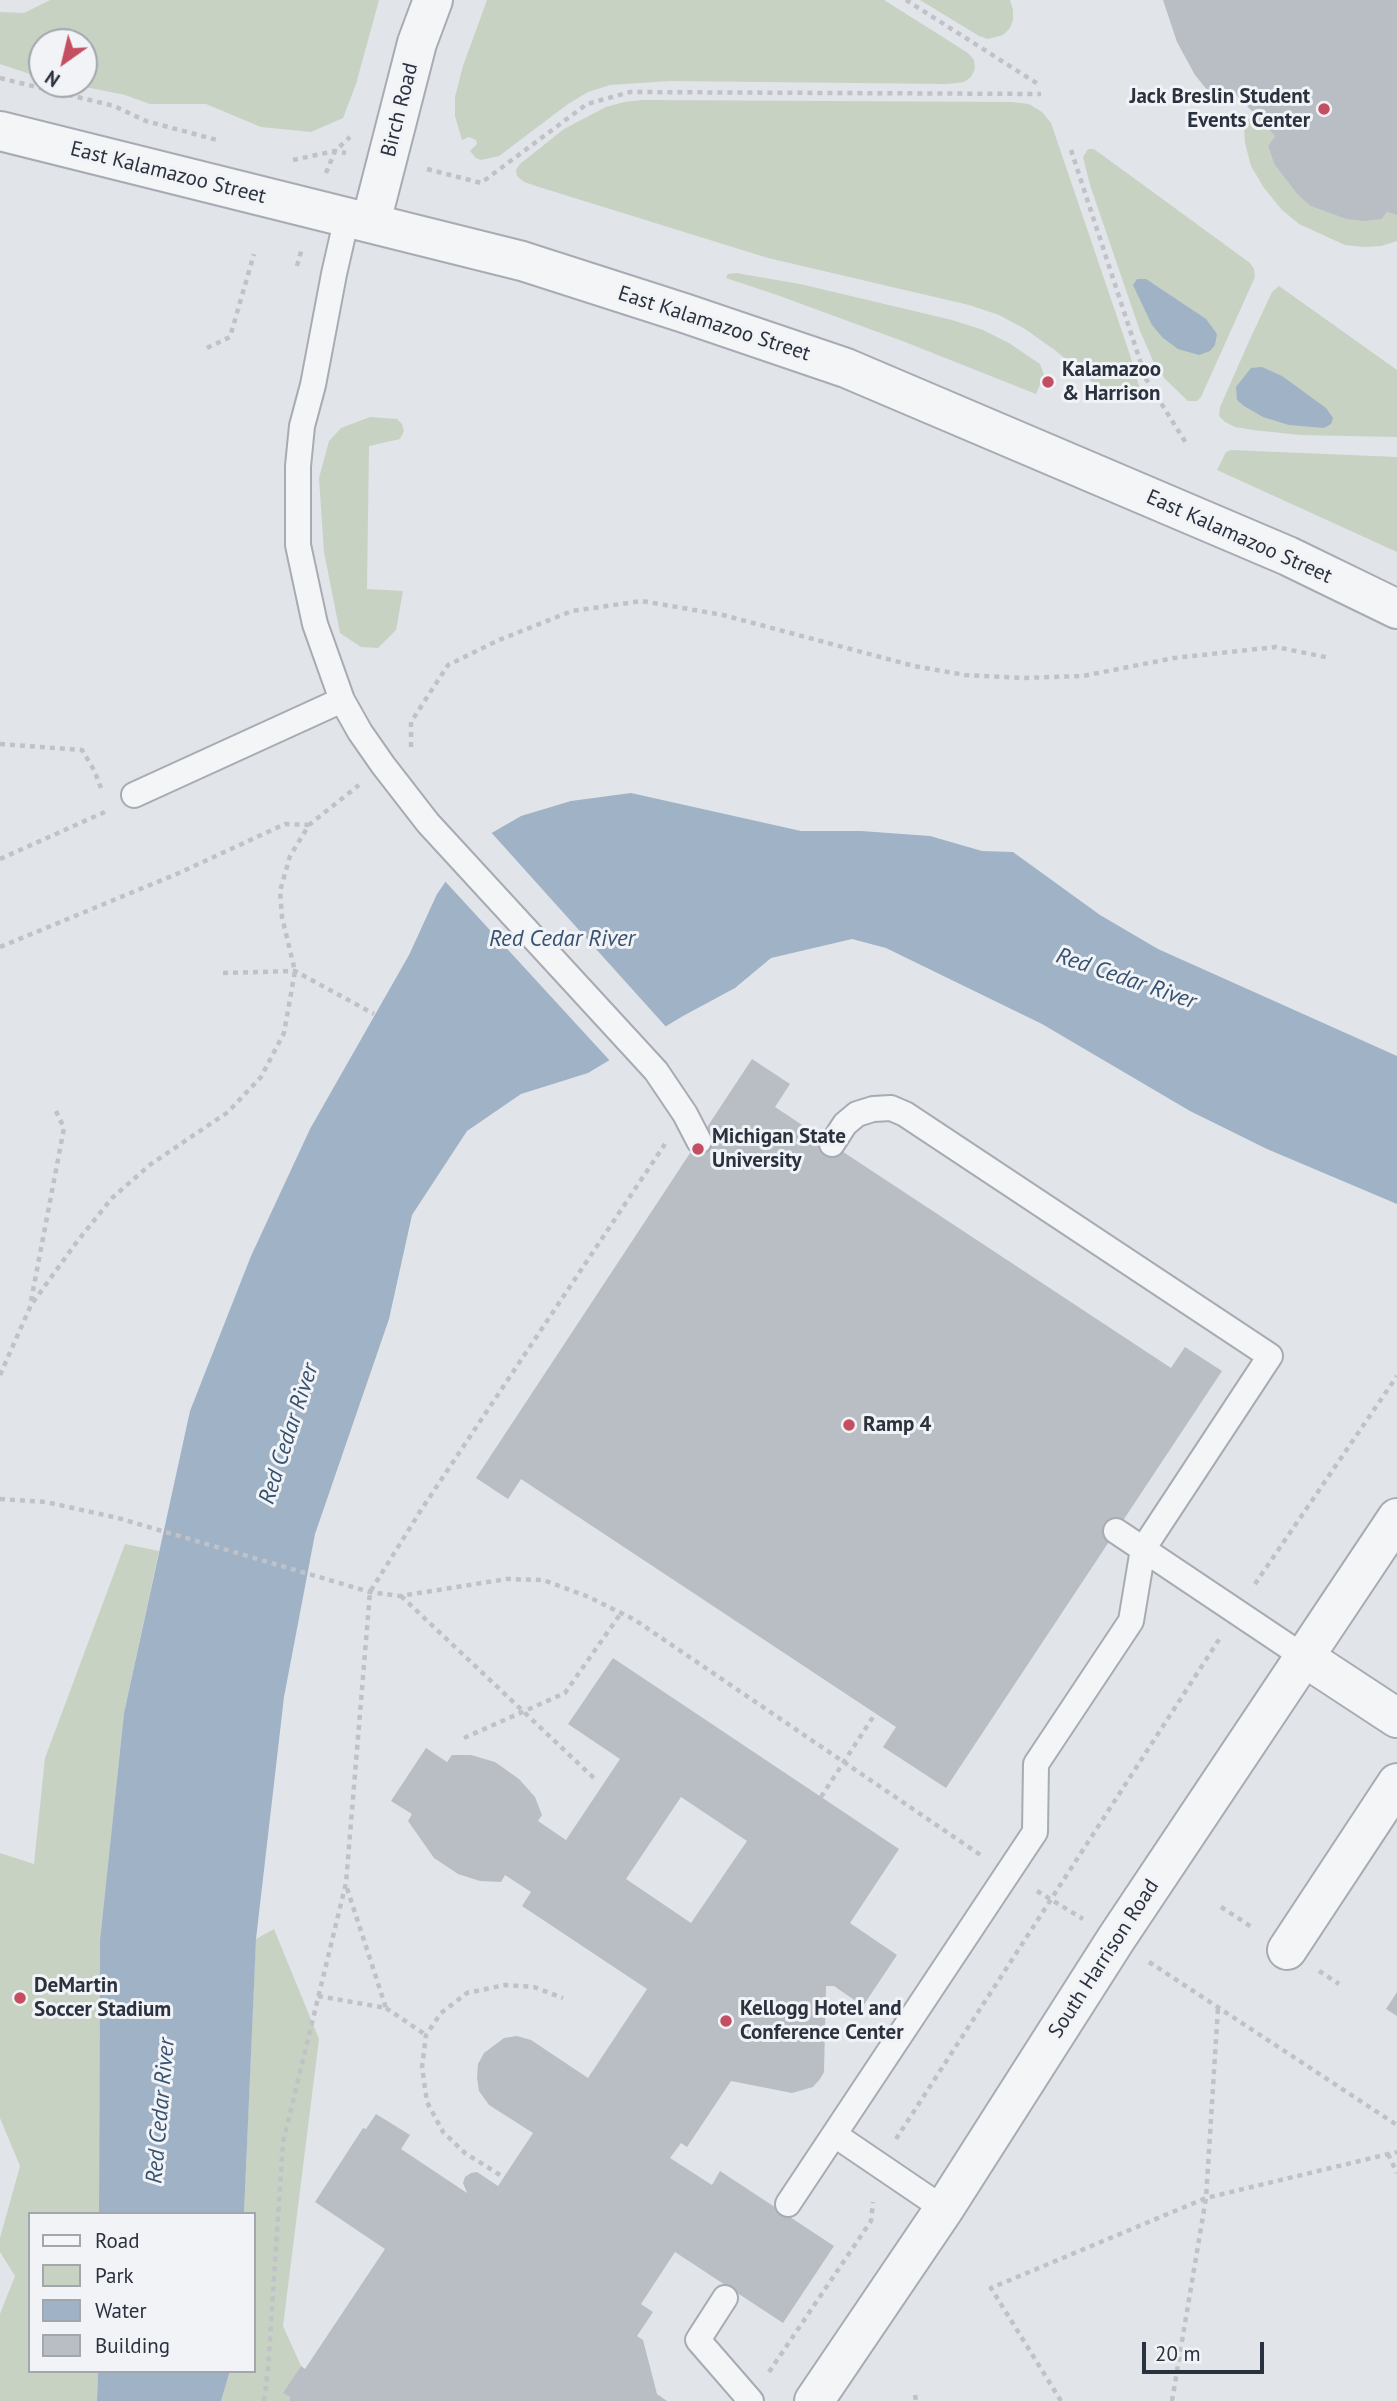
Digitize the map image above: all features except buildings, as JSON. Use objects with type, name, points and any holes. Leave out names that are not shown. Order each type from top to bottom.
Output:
[{"type":"street","name":"Birch Road","points":[[359,220],[388,159],[417,43],[433,0]]},
{"type":"street","name":"East Kalamazoo Street","points":[[0,131],[522,261],[846,368],[1288,556],[1397,609]]},
{"type":"street","name":"South Harrison Road","points":[[814,2401],[944,2209],[1116,1939],[1397,1518]]},
{"type":"street","points":[[1304,1657],[1397,1718]]},
{"type":"street","points":[[1287,1950],[1397,1783]]},
{"type":"lane","points":[[359,220],[334,274],[313,385],[302,426],[298,466],[298,545],[315,624],[342,701],[359,732],[428,823],[656,1071],[685,1114],[699,1141]]},
{"type":"lane","points":[[134,795],[342,701]]},
{"type":"lane","points":[[788,2204],[1035,1832],[1037,1764],[1131,1621],[1143,1549],[1270,1356],[905,1114],[891,1108],[873,1109],[857,1114],[845,1124],[832,1144]]},
{"type":"lane","points":[[1116,1531],[1304,1657]]},
{"type":"lane","points":[[835,2135],[944,2209]]},
{"type":"lane","points":[[725,2298],[698,2340],[750,2400]]},
{"type":"path","points":[[906,0],[1038,84]]},
{"type":"path","points":[[0,78],[114,106],[146,121],[226,142]]},
{"type":"path","points":[[292,160],[335,151],[388,159],[481,183],[587,104],[630,92],[1041,94]]},
{"type":"path","points":[[1071,150],[1146,379],[1186,443]]},
{"type":"path","points":[[207,348],[230,337],[254,254]]},
{"type":"path","points":[[448,665],[499,640],[572,611],[642,601],[723,615],[914,666],[965,676],[1083,676],[1174,658],[1276,647],[1330,658]]},
{"type":"path","points":[[0,744],[82,750],[102,790]]},
{"type":"path","points":[[0,859],[110,809],[106,799]]},
{"type":"path","points":[[0,947],[179,873],[285,824],[309,825],[290,856],[280,891],[282,917],[295,971],[284,1033],[261,1077],[228,1112],[151,1164],[112,1198],[31,1305],[0,1375]]},
{"type":"path","points":[[223,973],[295,971],[374,1014]]},
{"type":"path","points":[[31,1305],[64,1128],[55,1109]]},
{"type":"path","points":[[264,2401],[283,2142],[346,1883],[370,1592],[421,1510],[685,1114]]},
{"type":"path","points":[[750,2400],[871,2221],[879,2165],[1237,1612],[1397,1376]]},
{"type":"path","points":[[0,1499],[46,1502],[118,1518],[370,1592],[400,1596],[507,1579],[543,1580],[589,1597],[635,1620],[1009,1874],[1075,1914]]},
{"type":"path","points":[[400,1596],[597,1781]]},
{"type":"path","points":[[464,1738],[565,1693],[621,1613]]},
{"type":"path","points":[[821,1797],[875,1714]]},
{"type":"path","points":[[346,1883],[386,2008]]},
{"type":"path","points":[[1174,1978],[1397,2125]]},
{"type":"path","points":[[500,2175],[465,2153],[443,2132],[432,2112],[427,2102],[422,2067],[426,2035],[441,2013],[467,1993],[515,1985],[534,1987],[563,1998]]},
{"type":"path","points":[[318,1996],[386,2008],[426,2035]]},
{"type":"path","points":[[1171,2401],[1206,2197],[1218,2007]]},
{"type":"path","points":[[1061,2401],[991,2288],[1206,2197],[1397,2152]]},
{"type":"path","points":[[1388,2154],[1397,2173]]},
{"type":"green space","points":[[50,0],[379,0],[356,84],[343,118],[311,132],[261,127],[206,104],[150,104],[98,90],[98,28],[28,28],[28,73],[0,64],[0,12],[24,13]]},
{"type":"green space","points":[[487,0],[884,0],[968,53],[974,60],[975,69],[971,77],[964,82],[948,84],[670,81],[610,85],[588,92],[568,104],[499,156],[481,160],[470,151],[477,144],[476,140],[469,137],[462,140],[455,116],[455,97],[463,66]]},
{"type":"green space","points":[[920,0],[1010,0],[1013,20],[1003,35],[988,39]]},
{"type":"green space","points":[[643,100],[1029,104],[1042,112],[1051,123],[1130,355],[1139,386],[1137,394],[1132,400],[1124,402],[1114,397],[1056,351],[999,315],[969,305],[768,258],[539,187],[524,182],[517,176],[516,170],[520,164],[564,129],[606,107]]},
{"type":"green space","points":[[1254,113],[1275,136],[1268,146],[1274,164],[1297,194],[1311,205],[1346,219],[1382,219],[1387,212],[1397,215],[1397,241],[1381,246],[1345,245],[1299,224],[1282,210],[1251,166],[1245,143],[1244,124]]},
{"type":"green space","points":[[1088,149],[1094,149],[1250,263],[1254,269],[1255,277],[1197,401],[1188,401],[1165,379],[1154,363],[1140,331],[1090,185],[1083,157]]},
{"type":"green space","points":[[728,274],[800,284],[952,320],[983,330],[1009,343],[1040,364],[1044,375],[1036,394],[905,342],[726,278]]},
{"type":"green space","points":[[1279,286],[1397,370],[1397,437],[1300,435],[1253,430],[1235,427],[1219,416],[1220,407],[1250,339],[1272,292]]},
{"type":"green space","points":[[370,417],[397,419],[404,431],[400,439],[369,446],[367,589],[403,591],[396,630],[378,648],[361,647],[340,633],[324,552],[319,478],[329,441],[341,428]]},
{"type":"green space","points":[[1231,450],[1397,457],[1397,552],[1217,470],[1226,452]]},
{"type":"green space","points":[[125,1544],[159,1551],[124,1713],[100,1940],[99,2212],[28,2212],[28,2373],[98,2373],[97,2401],[0,2401],[0,2314],[15,2276],[0,2252],[0,2238],[20,2166],[0,2118],[0,1853],[34,1864],[45,1758]]},
{"type":"green space","points":[[274,1929],[319,2039],[283,2326],[301,2366],[284,2393],[290,2397],[289,2401],[221,2401],[229,2373],[256,2373],[256,2212],[244,2212],[256,1939]]},
{"type":"water","points":[[1137,279],[1146,279],[1206,319],[1217,334],[1215,345],[1210,351],[1199,355],[1178,349],[1163,338],[1152,325],[1133,285]]},
{"type":"water","points":[[1262,367],[1282,376],[1326,408],[1333,418],[1331,424],[1324,428],[1289,425],[1263,417],[1244,406],[1237,400],[1236,387],[1251,368]]},
{"type":"water","name":"Red Cedar River","points":[[631,793],[801,831],[861,831],[930,836],[982,851],[1013,852],[1100,915],[1158,949],[1397,1056],[1397,1204],[1267,1149],[1190,1111],[1042,1024],[886,948],[852,939],[771,958],[735,988],[588,1073],[521,1094],[467,1131],[412,1215],[389,1319],[315,1534],[284,1697],[256,1939],[244,2212],[99,2212],[100,1940],[124,1713],[190,1411],[251,1256],[310,1129],[409,955],[437,894],[471,845],[521,816],[571,801]]},
{"type":"water","points":[[98,2373],[229,2373],[221,2401],[97,2401]]},
{"type":"pier","points":[[489,830],[668,1029],[612,1063],[443,879],[469,842]]},
{"type":"place","name":"Jack Breslin Student Events Center","points":[[1324,109]]},
{"type":"place","name":"Kalamazoo & Harrison","points":[[1048,382]]},
{"type":"place","name":"Michigan State University","points":[[698,1149]]},
{"type":"place","name":"Ramp 4","points":[[849,1425]]},
{"type":"place","name":"DeMartin Soccer Stadium","points":[[20,1998]]},
{"type":"place","name":"Kellogg Hotel and Conference Center","points":[[726,2021]]}]
